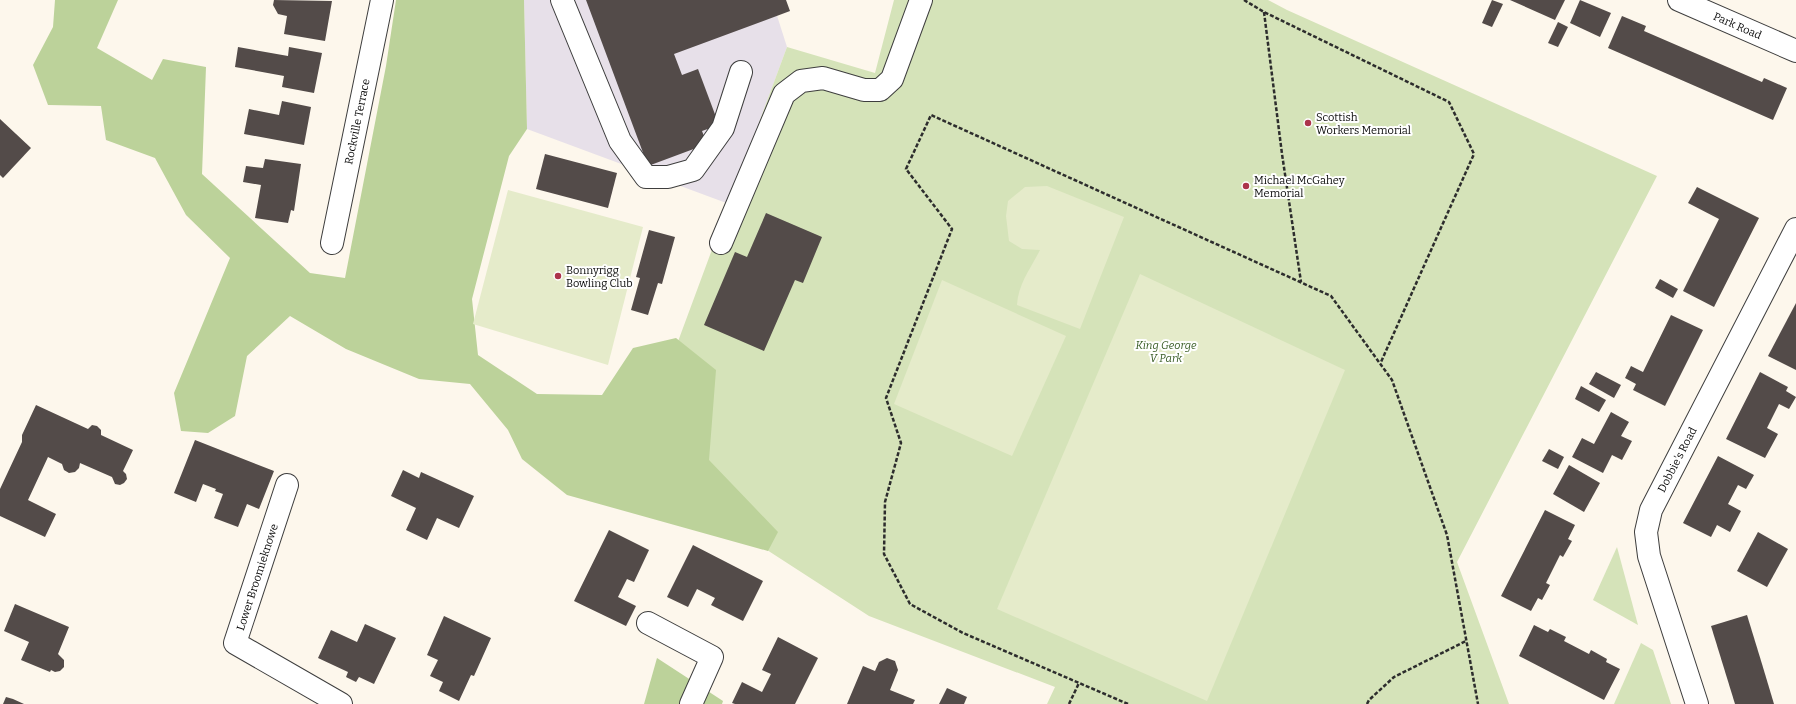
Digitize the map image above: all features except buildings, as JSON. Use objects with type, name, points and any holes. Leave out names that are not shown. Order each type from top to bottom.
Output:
[{"type":"street","name":"Rockville Terrace","points":[[332,243],[382,0]]},
{"type":"street","points":[[562,0],[620,142],[646,177],[668,177],[693,170],[722,128],[741,72]]},
{"type":"street","points":[[721,243],[784,94],[802,81],[823,78],[864,90],[880,90],[892,79],[921,0]]},
{"type":"street","name":"Park Road","points":[[1679,0],[1796,51]]},
{"type":"street","name":"Dobbie's Road","points":[[1697,704],[1649,556],[1646,532],[1651,510],[1796,229]]},
{"type":"street","name":"Lower Broomieknowe","points":[[287,485],[234,643],[341,704]]},
{"type":"street","points":[[648,623],[712,657],[691,704]]},
{"type":"path","points":[[1244,0],[1264,12],[1449,102],[1474,154],[1381,363]]},
{"type":"path","points":[[1264,12],[1282,154],[1301,283]]},
{"type":"path","points":[[1128,704],[963,633],[910,604],[884,554],[886,502],[901,443],[886,398],[952,228],[906,169],[931,115],[1331,296],[1392,380],[1447,536],[1478,704]]},
{"type":"path","points":[[1367,704],[1369,700],[1394,677],[1466,641]]},
{"type":"path","points":[[1070,704],[1078,683]]},
{"type":"shaded area","points":[[524,0],[772,0],[787,47],[729,204],[527,129]]},
{"type":"green space","points":[[55,0],[118,0],[97,48],[152,80],[163,59],[206,67],[202,174],[310,273],[345,278],[386,66],[396,0],[524,0],[527,129],[509,156],[472,299],[478,355],[537,394],[602,395],[633,348],[676,338],[716,370],[709,460],[778,532],[768,551],[567,495],[522,459],[508,430],[470,384],[419,379],[346,349],[290,316],[247,356],[235,416],[208,433],[181,431],[174,393],[230,258],[186,215],[155,158],[106,140],[101,106],[48,105],[33,65],[53,27]]},
{"type":"green space","name":"King George V Park","points":[[894,0],[1268,0],[1287,10],[1657,176],[1457,562],[1509,704],[1047,704],[1055,687],[869,616],[633,463],[787,47],[875,73]]},
{"type":"green space","points":[[1047,186],[1124,217],[1080,329],[1017,305],[1022,283],[1040,250],[1022,249],[1009,241],[1006,216],[1008,201],[1025,187]]},
{"type":"green space","name":"Bonnyrigg Bowling Club","points":[[508,190],[643,227],[608,365],[473,324]]},
{"type":"green space","points":[[1140,274],[1345,370],[1207,701],[997,609]]},
{"type":"green space","points":[[942,280],[1066,336],[1012,456],[894,404]]},
{"type":"green space","points":[[1617,547],[1638,625],[1593,600]]},
{"type":"green space","points":[[1641,643],[1653,650],[1671,704],[1614,704]]},
{"type":"green space","points":[[657,658],[723,701],[722,704],[644,704]]},
{"type":"place","name":"Scottish Workers Memorial","points":[[1308,123]]},
{"type":"place","name":"Michael McGahey Memorial","points":[[1246,186]]},
{"type":"place","name":"Bonnyrigg Bowling Club","points":[[558,276]]}]
